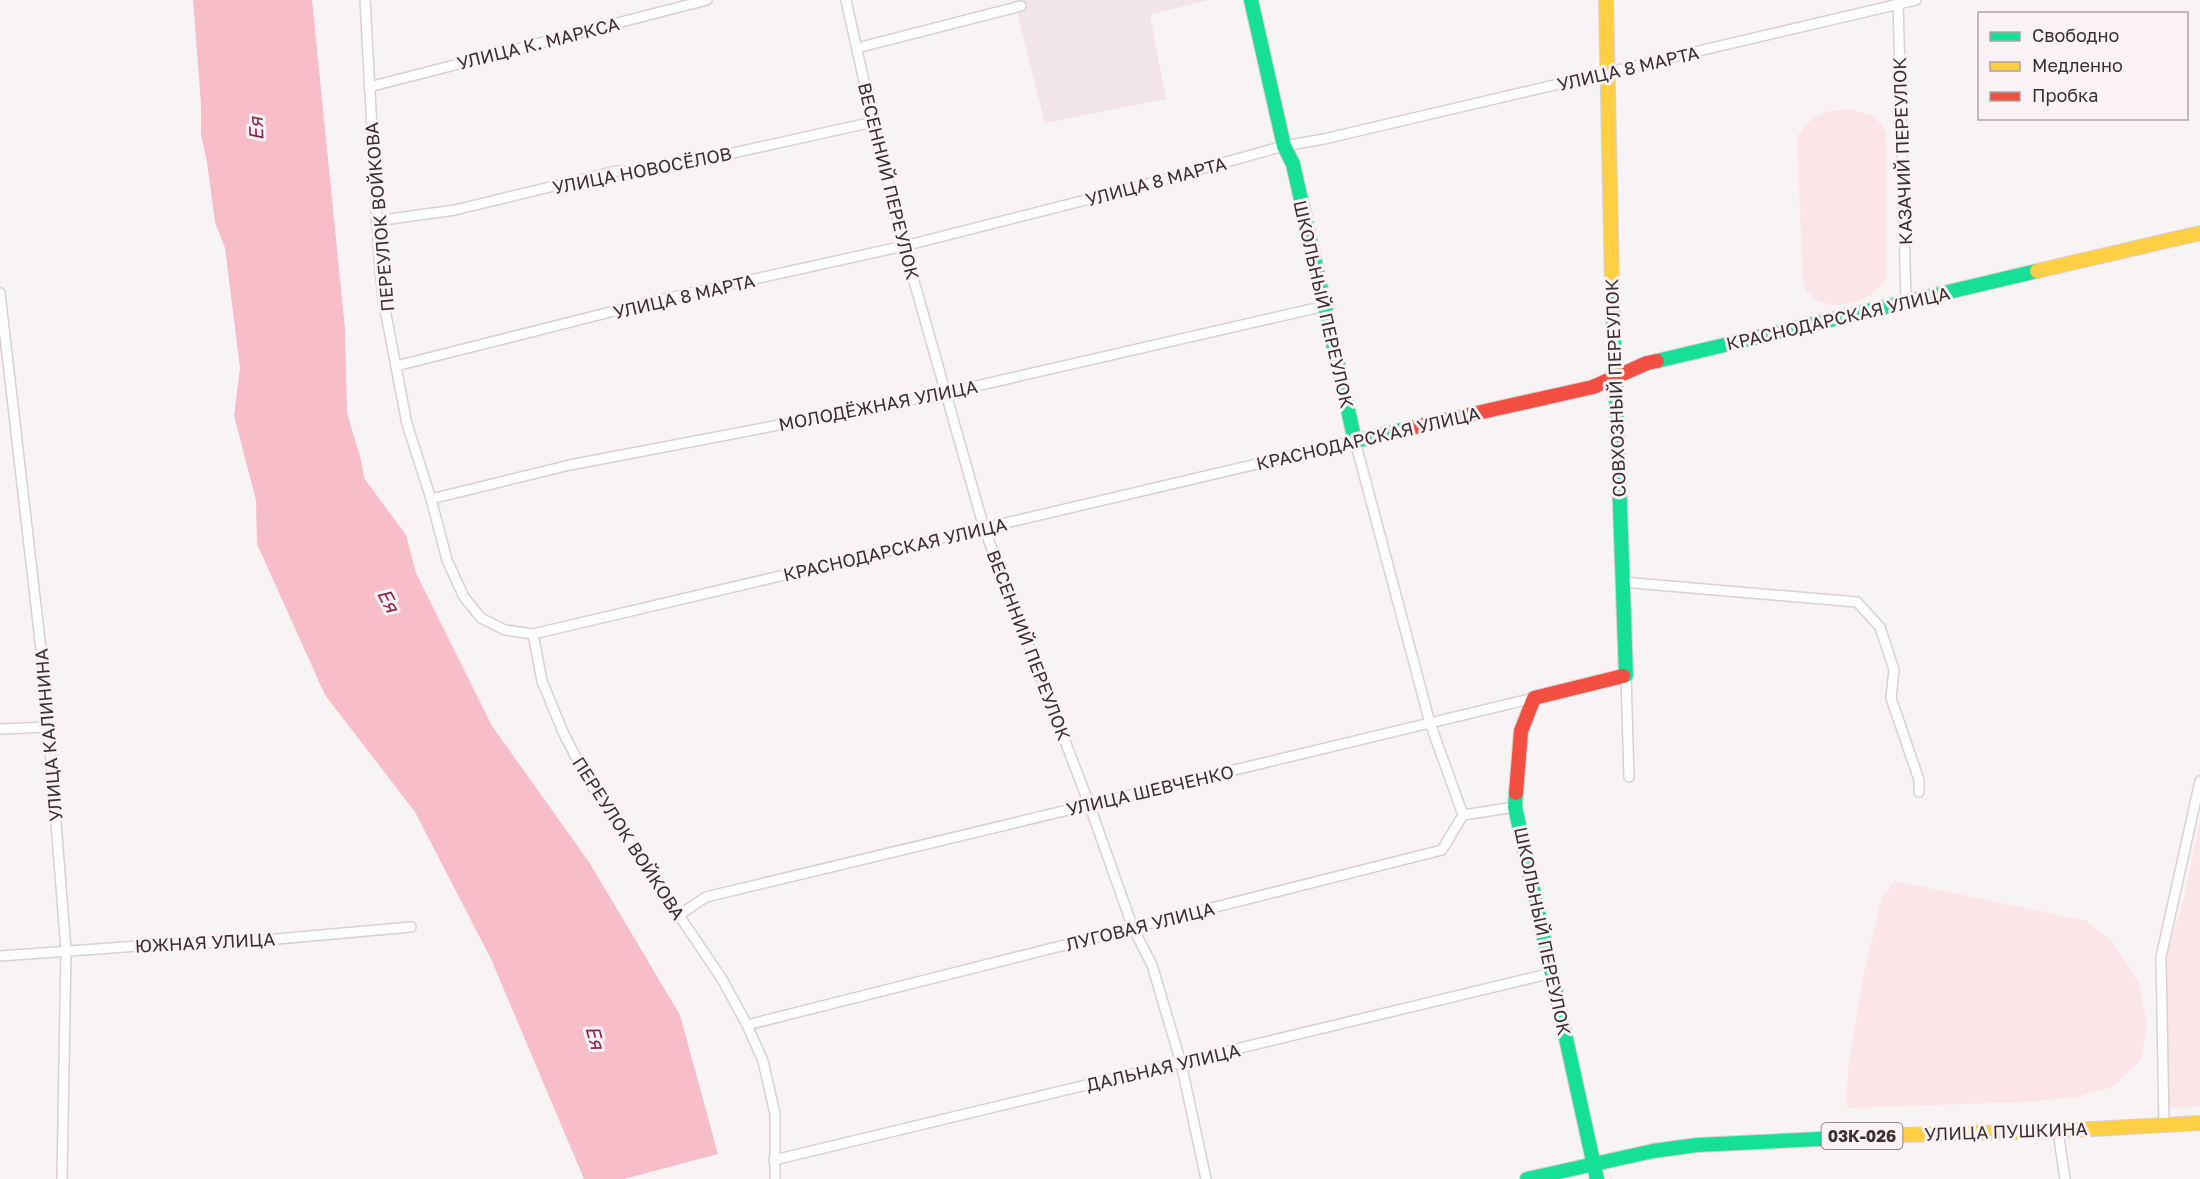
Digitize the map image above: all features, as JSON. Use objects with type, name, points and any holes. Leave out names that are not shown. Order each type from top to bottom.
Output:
[{"type":"street","name":"ПЕРЕУЛОК ВОЙКОВА","points":[[365,0],[376,221],[383,299],[407,424],[431,499],[447,560],[464,597],[482,618],[505,630],[533,634],[542,681],[563,732],[587,779],[722,979],[747,1025],[763,1061],[775,1114],[774,1179]]},
{"type":"street","name":"УЛИЦА К. МАРКСА","points":[[369,87],[707,0]]},
{"type":"street","name":"ВЕСЕННИЙ ПЕРЕУЛОК","points":[[846,0],[904,246],[984,528],[1089,804],[1133,928],[1152,965],[1181,1063],[1206,1179]]},
{"type":"street","name":"ШКОЛЬНЫЙ ПЕРЕУЛОК","points":[[1251,0],[1284,146],[1293,164],[1355,441],[1430,723],[1463,815]]},
{"type":"street","name":"СОВХОЗНЫЙ ПЕРЕУЛОК","points":[[1606,0],[1614,376],[1629,777]]},
{"type":"street","name":"УЛИЦА 8 МАРТА","points":[[396,366],[650,302],[904,246],[1133,188],[1284,146],[1324,139],[1898,2],[1916,0]]},
{"type":"street","name":"КАЗАЧИЙ ПЕРЕУЛОК","points":[[1898,2],[1906,302]]},
{"type":"street","points":[[857,48],[1021,6]]},
{"type":"street","name":"УЛИЦА НОВОСЁЛОВ","points":[[376,221],[455,210],[616,171],[648,172],[873,122]]},
{"type":"street","name":"КРАСНОДАРСКАЯ УЛИЦА","points":[[533,634],[1593,387],[1647,363],[2200,233]]},
{"type":"street","name":"УЛИЦА КАЛИНИНА","points":[[0,293],[49,727],[66,950],[62,1179]]},
{"type":"street","name":"МОЛОДЁЖНАЯ УЛИЦА","points":[[431,499],[570,465],[946,393],[1325,306]]},
{"type":"street","points":[[1622,582],[1857,602],[1880,627],[1894,670],[1891,698],[1919,780],[1919,792]]},
{"type":"street","name":"УЛИЦА ШЕВЧЕНКО","points":[[679,915],[706,897],[1626,675]]},
{"type":"street","name":"ШКОЛЬНЫЙ ПЕРЕУЛОК","points":[[1534,698],[1521,731],[1515,807],[1597,1179]]},
{"type":"street","points":[[0,729],[49,727]]},
{"type":"street","points":[[2164,1125],[2161,957],[2200,781]]},
{"type":"street","points":[[1463,815],[1515,807]]},
{"type":"street","name":"ЛУГОВАЯ УЛИЦА","points":[[747,1025],[1442,850],[1463,815]]},
{"type":"street","name":"ЮЖНАЯ УЛИЦА","points":[[0,956],[180,943],[244,942],[411,927]]},
{"type":"street","name":"ДАЛЬНАЯ УЛИЦА","points":[[774,1160],[1552,974]]},
{"type":"street","name":"УЛИЦА ПУШКИНА","points":[[1527,1179],[1653,1151],[1739,1142],[2058,1131],[2200,1123]]},
{"type":"street","points":[[2058,1131],[2065,1179]]},
{"type":"shaded area","points":[[1014,0],[1208,0],[1150,15],[1166,99],[1045,123]]},
{"type":"shaded area","points":[[1849,109],[1875,117],[1886,132],[1887,277],[1877,290],[1861,300],[1834,305],[1815,299],[1806,291],[1803,282],[1797,137],[1818,115]]},
{"type":"shaded area","points":[[2200,821],[2200,1107],[2169,1108],[2167,952],[2183,902]]},
{"type":"shaded area","points":[[1895,881],[2087,921],[2112,941],[2139,982],[2147,1025],[2141,1060],[2114,1086],[2077,1097],[2023,1102],[1849,1108],[1846,1104],[1848,1067],[1864,973],[1882,896]]},
{"type":"water","name":"Ея","points":[[193,0],[312,0],[345,329],[347,413],[364,478],[406,535],[416,573],[492,726],[589,862],[680,1015],[718,1154],[624,1179],[584,1179],[491,959],[415,812],[325,695],[257,544],[256,500],[234,416],[240,368],[225,248],[215,222],[201,135],[201,104]]},
{"type":"traffic: fast","points":[[1251,0],[1284,146],[1293,164],[1355,441],[1406,429]]},
{"type":"traffic: fast","points":[[1657,361],[2037,271]]},
{"type":"traffic: fast","points":[[1612,282],[1626,675],[1623,676]]},
{"type":"traffic: fast","points":[[1516,793],[1515,807],[1597,1179]]},
{"type":"traffic: fast","points":[[1527,1179],[1653,1151],[1697,1145],[1901,1135]]},
{"type":"traffic: slow","points":[[1606,0],[1612,282]]},
{"type":"traffic: slow","points":[[2037,271],[2200,233]]},
{"type":"traffic: slow","points":[[1901,1135],[2058,1131],[2200,1123]]},
{"type":"traffic: jam","points":[[1406,429],[1593,387],[1647,363],[1657,361]]},
{"type":"traffic: jam","points":[[1516,793],[1521,731],[1534,698],[1623,676]]}]
